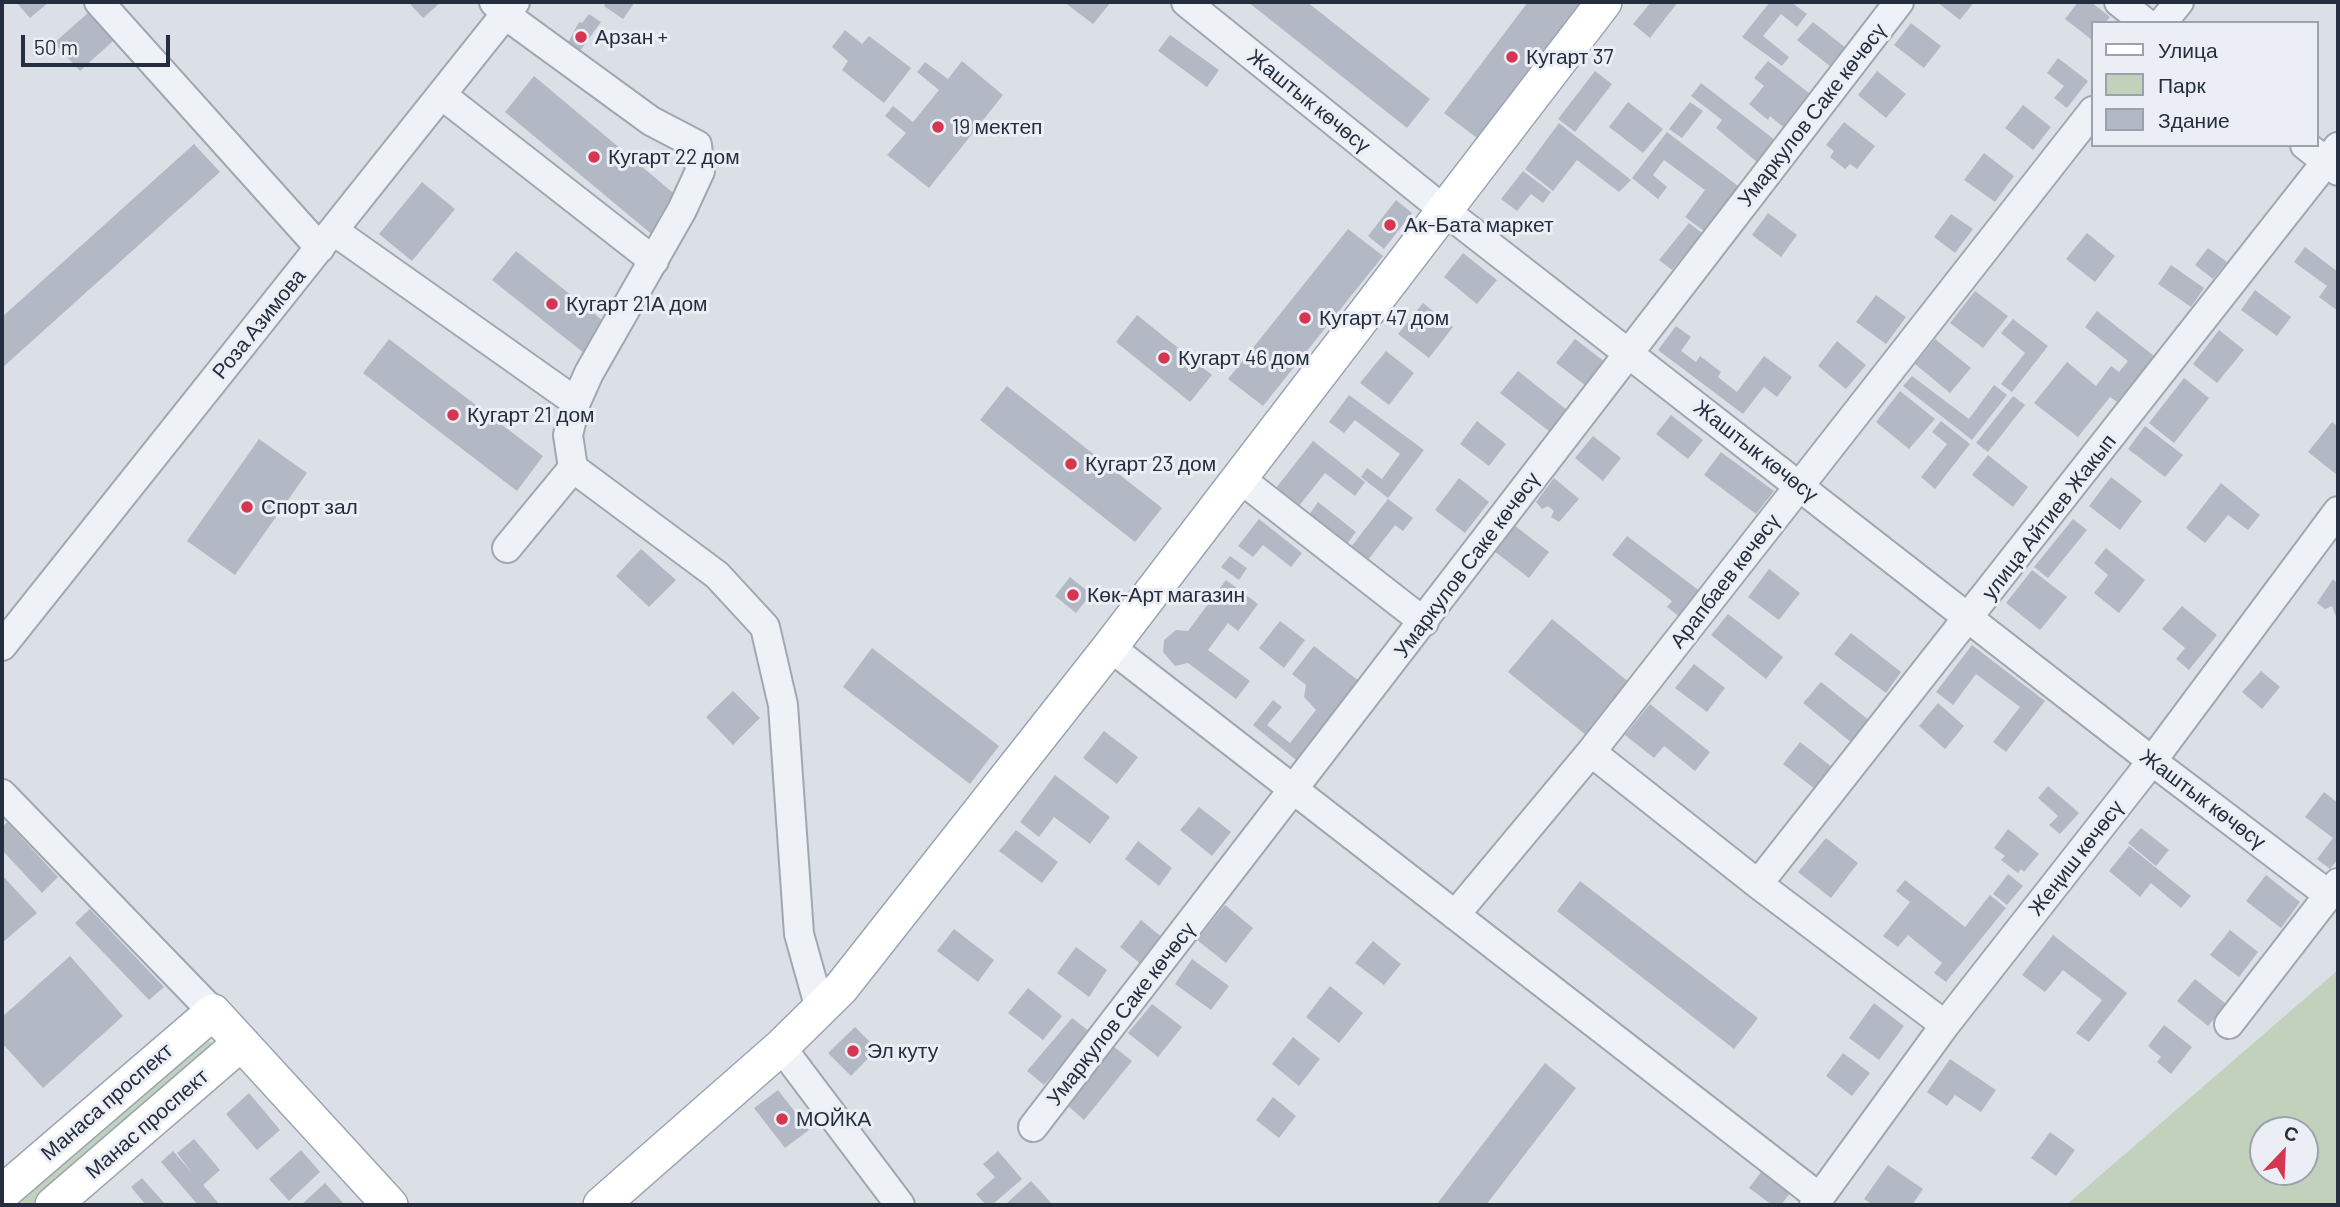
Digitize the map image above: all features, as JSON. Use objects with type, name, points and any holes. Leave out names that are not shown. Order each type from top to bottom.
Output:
[{"type":"main road","points":[[601,1205],[781,1047],[841,988],[1110,647],[1604,2]]},
{"type":"main road","points":[[213,1012],[390,1205]]},
{"type":"main road","name":"Манаса проспект","points":[[2,1193],[213,1012]]},
{"type":"main road","name":"Манас проспект","points":[[52,1205],[241,1043]]},
{"type":"street","points":[[99,2],[327,239],[576,402]]},
{"type":"street","name":"Жаштык көчөсү","points":[[1186,2],[1444,210],[1801,485],[2152,761],[2334,889]]},
{"type":"street","name":"Умаркулов Саке көчөсү","points":[[1033,1127],[1899,2]]},
{"type":"street","points":[[2119,2],[2143,21]]},
{"type":"street","points":[[2164,21],[2179,2]]},
{"type":"street","points":[[505,6],[651,121],[697,145],[700,171],[654,261],[589,373],[576,402],[568,435],[573,468],[717,575],[765,626],[783,705],[799,934],[820,1009]]},
{"type":"street","name":"Роза Азимова","points":[[2,646],[443,96],[505,6]]},
{"type":"street","points":[[443,96],[654,261]]},
{"type":"street","name":"Арапбаев көчөсү","points":[[1455,915],[1591,752],[2092,112]]},
{"type":"street","name":"улица Айтиев Жакып","points":[[1758,884],[1970,619],[2327,156]]},
{"type":"street","points":[[507,548],[573,468]]},
{"type":"street","points":[[1238,477],[1424,622]]},
{"type":"street","name":"Жеңиш көчөсү","points":[[1817,1201],[1945,1025],[2152,761],[2338,511]]},
{"type":"street","points":[[1110,647],[1817,1201]]},
{"type":"street","points":[[1591,752],[1758,884],[1945,1025]]},
{"type":"street","points":[[2,794],[213,1012]]},
{"type":"street","points":[[2229,1024],[2334,889]]},
{"type":"street","points":[[781,1047],[900,1205]]},
{"type":"green space","points":[[2338,970],[2338,1205],[2066,1205]]},
{"type":"green space","points":[[205,1041],[211,1042],[211,1049],[33,1205],[10,1205]]},
{"type":"building","points":[[16,2],[49,2],[30,18]]},
{"type":"building","points":[[408,2],[441,2],[423,18]]},
{"type":"building","points":[[607,2],[635,2],[623,19],[604,6]]},
{"type":"building","points":[[1064,2],[1111,2],[1093,24]]},
{"type":"building","points":[[1248,2],[1307,2],[1430,99],[1407,128]]},
{"type":"building","name":"Кугарт 37","points":[[1528,2],[1581,2],[1477,138],[1444,113]]},
{"type":"building","points":[[1651,2],[1678,2],[1650,38],[1633,24]]},
{"type":"building","points":[[1770,2],[1791,2],[1807,14],[1797,27],[1781,14],[1763,36],[1789,57],[1782,66],[1742,37]]},
{"type":"building","points":[[1937,2],[1974,2],[1960,20]]},
{"type":"building","points":[[2078,2],[2091,2],[2110,17],[2107,21],[2092,21],[2092,40],[2065,19]]},
{"type":"building","points":[[89,12],[114,40],[80,71],[54,43]]},
{"type":"building","name":"Арзан +","points":[[589,14],[601,22],[580,51],[568,43],[579,22],[582,23]]},
{"type":"building","points":[[1813,22],[1846,48],[1831,67],[1797,40]]},
{"type":"building","points":[[1911,23],[1941,46],[1924,68],[1894,45]]},
{"type":"building","points":[[845,30],[862,44],[869,36],[911,68],[884,103],[842,70],[848,61],[832,47]]},
{"type":"building","points":[[1170,35],[1219,70],[1207,87],[1158,51]]},
{"type":"building","points":[[2058,58],[2088,81],[2067,108],[2054,98],[2064,86],[2047,73]]},
{"type":"building","name":"19 мектеп","points":[[962,61],[1003,95],[929,188],[887,155],[906,133],[885,116],[893,106],[913,122],[939,90],[917,72],[925,62],[948,79]]},
{"type":"building","points":[[1768,61],[1809,93],[1783,127],[1770,116],[1768,120],[1749,104],[1764,86],[1754,78]]},
{"type":"building","points":[[1595,71],[1612,84],[1575,132],[1558,119]]},
{"type":"building","points":[[1877,71],[1906,94],[1886,118],[1858,95]]},
{"type":"building","name":"Кугарт 22 дом","points":[[534,76],[684,202],[655,237],[505,112]]},
{"type":"building","points":[[1701,83],[1775,140],[1757,162],[1716,128],[1722,120],[1691,96]]},
{"type":"building","points":[[1628,102],[1663,129],[1643,153],[1609,127]]},
{"type":"building","points":[[1690,102],[1703,111],[1682,138],[1669,129]]},
{"type":"building","points":[[2023,105],[2051,127],[2033,150],[2005,128]]},
{"type":"building","points":[[1844,122],[1875,146],[1857,169],[1850,164],[1845,169],[1830,157],[1834,151],[1826,145]]},
{"type":"building","points":[[1559,123],[1631,180],[1619,192],[1577,160],[1553,191],[1525,169]]},
{"type":"building","points":[[1667,132],[1738,186],[1704,231],[1685,217],[1705,190],[1664,160],[1653,175],[1667,187],[1658,199],[1632,178]]},
{"type":"building","points":[[194,144],[220,172],[2,368],[2,317]]},
{"type":"building","points":[[1984,153],[2014,176],[1995,202],[1964,180]]},
{"type":"building","points":[[1523,171],[1551,192],[1543,203],[1531,194],[1517,211],[1501,199]]},
{"type":"building","points":[[422,182],[455,209],[412,261],[379,234]]},
{"type":"building","name":"Ак-Бата маркет","points":[[1396,200],[1412,213],[1384,249],[1368,236]]},
{"type":"building","points":[[1768,213],[1797,235],[1781,257],[1752,235]]},
{"type":"building","points":[[1951,214],[1973,229],[1955,253],[1934,237]]},
{"type":"building","points":[[1689,223],[1702,233],[1672,270],[1659,260]]},
{"type":"building","name":"Кугарт 47 дом","points":[[1348,229],[1383,256],[1263,406],[1228,379]]},
{"type":"building","points":[[2087,233],[2115,256],[2095,282],[2066,259]]},
{"type":"building","points":[[2305,247],[2338,272],[2338,311],[2319,297],[2327,286],[2294,262]]},
{"type":"building","points":[[2208,248],[2227,262],[2213,279],[2195,265]]},
{"type":"building","name":"Кугарт 21А дом","points":[[516,251],[612,328],[589,357],[492,280]]},
{"type":"building","points":[[1463,253],[1497,280],[1477,304],[1444,277]]},
{"type":"building","points":[[2171,265],[2204,288],[2191,307],[2158,284]]},
{"type":"building","points":[[2255,290],[2291,317],[2277,336],[2241,310]]},
{"type":"building","points":[[1975,291],[2008,316],[1983,348],[1950,323]]},
{"type":"building","points":[[1876,295],[1906,317],[1886,344],[1856,322]]},
{"type":"building","points":[[1423,303],[1453,327],[1429,358],[1398,334]]},
{"type":"building","points":[[2097,311],[2154,356],[2117,402],[2110,397],[2078,437],[2034,403],[2067,362],[2096,386],[2111,366],[2119,372],[2128,361],[2085,327]]},
{"type":"building","name":"Кугарт 46 дом","points":[[1137,315],[1212,375],[1190,402],[1116,342]]},
{"type":"building","points":[[2013,319],[2048,346],[2012,392],[2001,384],[2025,353],[2001,333]]},
{"type":"building","points":[[1676,326],[1691,337],[1681,351],[1696,362],[1700,356],[1721,372],[1718,377],[1737,392],[1764,356],[1792,377],[1777,397],[1764,387],[1743,414],[1658,350]]},
{"type":"building","points":[[2219,330],[2244,350],[2217,383],[2193,364]]},
{"type":"building","name":"Кугарт 21 дом","points":[[389,339],[543,456],[517,491],[363,373]]},
{"type":"building","points":[[1575,339],[1605,362],[1586,386],[1556,363]]},
{"type":"building","points":[[1935,339],[1971,368],[1950,393],[1915,364]]},
{"type":"building","points":[[1837,341],[1866,365],[1846,389],[1818,366]]},
{"type":"building","points":[[1386,351],[1414,373],[1389,405],[1360,383]]},
{"type":"building","points":[[1518,371],[1567,410],[1550,432],[1500,393]]},
{"type":"building","points":[[1912,376],[1969,419],[1994,385],[2007,395],[1972,440],[1903,386]]},
{"type":"building","points":[[2184,378],[2209,398],[2174,443],[2149,423]]},
{"type":"building","name":"Кугарт 23 дом","points":[[1007,386],[1162,508],[1135,542],[980,420]]},
{"type":"building","points":[[1900,391],[1935,419],[1909,449],[1876,422]]},
{"type":"building","points":[[1349,395],[1424,450],[1388,498],[1361,477],[1367,468],[1382,479],[1400,454],[1355,420],[1344,433],[1329,422]]},
{"type":"building","points":[[2013,396],[2025,405],[1988,452],[1976,443]]},
{"type":"building","points":[[1671,415],[1703,440],[1688,459],[1656,434]]},
{"type":"building","points":[[1477,421],[1506,444],[1489,466],[1460,444]]},
{"type":"building","points":[[1941,421],[1970,444],[1935,489],[1921,477],[1947,444],[1932,432]]},
{"type":"building","points":[[2332,422],[2338,427],[2336,474],[2308,452]]},
{"type":"building","points":[[2145,426],[2183,455],[2165,477],[2128,449]]},
{"type":"building","points":[[1593,436],[1621,458],[1603,481],[1575,458]]},
{"type":"building","name":"Спорт зал","points":[[259,439],[307,473],[235,575],[187,541]]},
{"type":"building","points":[[1313,441],[1365,482],[1355,496],[1325,473],[1299,506],[1276,488]]},
{"type":"building","points":[[1721,452],[1774,491],[1756,514],[1704,475]]},
{"type":"building","points":[[1988,455],[2028,487],[2013,507],[1972,475]]},
{"type":"building","points":[[2111,477],[2142,501],[2120,530],[2089,506]]},
{"type":"building","points":[[1459,478],[1489,502],[1465,533],[1435,510]]},
{"type":"building","points":[[1554,478],[1579,499],[1559,522],[1551,517],[1554,511],[1548,506],[1542,509],[1536,502]]},
{"type":"building","points":[[2221,483],[2260,515],[2248,530],[2228,515],[2205,543],[2186,528]]},
{"type":"building","points":[[1388,499],[1413,518],[1403,531],[1395,525],[1368,560],[1351,547]]},
{"type":"building","points":[[1318,502],[1356,532],[1347,544],[1309,515]]},
{"type":"building","points":[[1259,519],[1302,553],[1291,567],[1263,545],[1253,557],[1238,546]]},
{"type":"building","points":[[2073,519],[2087,530],[2048,578],[2034,567]]},
{"type":"building","points":[[1514,525],[1549,552],[1529,578],[1494,551]]},
{"type":"building","points":[[1627,536],[1701,592],[1681,618],[1667,607],[1672,601],[1612,555]]},
{"type":"building","points":[[2106,548],[2145,580],[2119,613],[2094,593],[2108,575],[2094,563]]},
{"type":"building","points":[[641,549],[676,580],[649,607],[616,576]]},
{"type":"building","points":[[1230,556],[1247,568],[1239,580],[1221,567]]},
{"type":"building","points":[[1769,569],[1800,593],[1779,620],[1748,597]]},
{"type":"building","points":[[2032,570],[2067,597],[2040,630],[2006,603]]},
{"type":"building","name":"Көк-Арт магазин","points":[[1070,577],[1091,594],[1076,613],[1055,596]]},
{"type":"building","points":[[2333,579],[2338,584],[2338,622],[2332,606],[2325,609],[2317,603]]},
{"type":"building","points":[[1226,580],[1258,604],[1238,631],[1228,623],[1208,650],[1250,681],[1236,699],[1188,663],[1175,666],[1163,652],[1164,640],[1176,630],[1188,631]]},
{"type":"building","points":[[2182,606],[2217,635],[2189,670],[2176,659],[2185,648],[2162,629]]},
{"type":"building","points":[[1728,614],[1783,657],[1766,679],[1711,635]]},
{"type":"building","points":[[1552,619],[1630,683],[1587,736],[1508,672]]},
{"type":"building","points":[[1280,621],[1305,640],[1284,668],[1259,648]]},
{"type":"building","points":[[1851,633],[1901,672],[1886,693],[1834,654]]},
{"type":"building","points":[[1972,645],[2045,701],[2006,752],[1993,742],[2020,707],[1976,674],[1953,705],[1936,692]]},
{"type":"building","points":[[1314,646],[1359,681],[1296,760],[1253,725],[1273,700],[1282,707],[1267,725],[1290,743],[1316,710],[1304,697],[1306,685],[1292,674]]},
{"type":"building","points":[[872,648],[999,746],[970,784],[843,687]]},
{"type":"building","points":[[1694,664],[1725,688],[1707,712],[1675,688]]},
{"type":"building","points":[[2261,671],[2280,687],[2262,709],[2242,692]]},
{"type":"building","points":[[1821,682],[1870,721],[1852,743],[1803,703]]},
{"type":"building","points":[[733,691],[760,718],[733,745],[706,717]]},
{"type":"building","points":[[1938,703],[1964,726],[1945,749],[1919,726]]},
{"type":"building","points":[[1650,704],[1710,752],[1695,771],[1664,746],[1654,758],[1625,735]]},
{"type":"building","points":[[1104,731],[1138,757],[1117,784],[1083,758]]},
{"type":"building","points":[[1800,742],[1832,767],[1815,789],[1783,764]]},
{"type":"building","points":[[1055,775],[1110,817],[1090,844],[1054,817],[1039,837],[1020,822]]},
{"type":"building","points":[[2048,786],[2079,813],[2060,834],[2049,825],[2058,816],[2038,798]]},
{"type":"building","points":[[2324,792],[2338,803],[2338,859],[2330,869],[2317,859],[2333,838],[2305,817]]},
{"type":"building","points":[[1199,807],[1231,832],[1212,856],[1180,830]]},
{"type":"building","points":[[7,822],[58,877],[42,893],[2,850],[2,828]]},
{"type":"building","points":[[2141,828],[2169,850],[2156,866],[2128,843]]},
{"type":"building","points":[[2008,829],[2039,854],[2024,872],[2021,869],[2018,873],[2001,860],[2005,856],[1994,848]]},
{"type":"building","points":[[1016,830],[1058,862],[1042,883],[999,851]]},
{"type":"building","points":[[1826,838],[1858,863],[1831,898],[1798,872]]},
{"type":"building","points":[[1138,841],[1172,868],[1159,886],[1125,859]]},
{"type":"building","points":[[2129,846],[2191,896],[2181,908],[2151,883],[2140,897],[2109,871]]},
{"type":"building","points":[[2008,874],[2023,886],[2007,905],[1993,894]]},
{"type":"building","points":[[2,875],[37,913],[2,943]]},
{"type":"building","points":[[2266,875],[2300,902],[2281,928],[2246,901]]},
{"type":"building","points":[[1905,880],[1965,927],[1990,895],[2006,908],[1946,982],[1934,973],[1942,963],[1908,935],[1898,947],[1883,936],[1910,902],[1896,891]]},
{"type":"building","points":[[1580,881],[1758,1018],[1734,1049],[1557,911]]},
{"type":"building","points":[[1225,905],[1253,928],[1226,963],[1197,940]]},
{"type":"building","points":[[90,909],[164,987],[149,1000],[75,923]]},
{"type":"building","points":[[1141,920],[1163,938],[1142,965],[1120,947]]},
{"type":"building","points":[[954,929],[994,960],[978,982],[937,951]]},
{"type":"building","points":[[2230,930],[2258,952],[2239,977],[2210,955]]},
{"type":"building","points":[[2053,935],[2127,993],[2089,1042],[2076,1033],[2102,1000],[2063,970],[2045,992],[2022,975]]},
{"type":"building","points":[[1373,941],[1401,964],[1384,985],[1355,963]]},
{"type":"building","points":[[1076,947],[1107,970],[1089,997],[1057,973]]},
{"type":"building","points":[[70,956],[123,1016],[43,1088],[2,1043],[2,1017]]},
{"type":"building","points":[[1192,959],[1229,986],[1211,1010],[1175,984]]},
{"type":"building","points":[[2195,979],[2226,1004],[2208,1026],[2177,1001]]},
{"type":"building","points":[[1330,986],[1363,1013],[1339,1043],[1306,1017]]},
{"type":"building","points":[[1028,988],[1062,1016],[1043,1040],[1008,1013]]},
{"type":"building","points":[[1874,1003],[1904,1026],[1879,1060],[1849,1038]]},
{"type":"building","points":[[1152,1004],[1182,1027],[1158,1057],[1128,1033]]},
{"type":"building","points":[[1072,1018],[1090,1032],[1044,1085],[1027,1071]]},
{"type":"building","points":[[2164,1025],[2192,1047],[2171,1074],[2157,1062],[2161,1057],[2148,1046]]},
{"type":"building","name":"Эл куту","points":[[855,1027],[877,1049],[851,1076],[828,1053]]},
{"type":"building","points":[[1293,1037],[1320,1059],[1299,1086],[1272,1064]]},
{"type":"building","points":[[1113,1046],[1132,1061],[1084,1120],[1067,1105]]},
{"type":"building","points":[[1843,1053],[1870,1073],[1852,1096],[1826,1076]]},
{"type":"building","points":[[1950,1059],[1996,1090],[1981,1112],[1955,1095],[1947,1106],[1927,1092]]},
{"type":"building","points":[[1545,1063],[1576,1088],[1486,1205],[1436,1205]]},
{"type":"building","name":"МОЙКА","points":[[778,1090],[809,1130],[785,1148],[754,1108]]},
{"type":"building","points":[[249,1093],[280,1130],[257,1150],[226,1114]]},
{"type":"building","points":[[1273,1097],[1296,1116],[1279,1138],[1256,1120]]},
{"type":"building","points":[[2050,1132],[2075,1150],[2056,1176],[2031,1158]]},
{"type":"building","points":[[194,1139],[220,1170],[203,1185],[220,1205],[198,1205],[161,1162],[173,1151],[193,1174],[177,1153]]},
{"type":"building","points":[[301,1150],[320,1172],[289,1201],[269,1179]]},
{"type":"building","points":[[998,1151],[1022,1179],[992,1205],[986,1205],[976,1194],[995,1177],[983,1164]]},
{"type":"building","points":[[1888,1165],[1923,1189],[1912,1205],[1873,1205],[1864,1199]]},
{"type":"building","points":[[1761,1172],[1790,1193],[1781,1205],[1772,1205],[1749,1188]]},
{"type":"building","points":[[142,1178],[166,1205],[146,1205],[131,1187]]},
{"type":"building","points":[[1031,1181],[1053,1205],[1008,1205],[1007,1203]]},
{"type":"building","points":[[325,1183],[344,1204],[301,1205]]},
{"type":"place","name":"Арзан +","points":[[581,37]]},
{"type":"place","name":"Кугарт 37","points":[[1512,57]]},
{"type":"place","name":"19 мектеп","points":[[938,127]]},
{"type":"place","name":"Кугарт 22 дом","points":[[594,157]]},
{"type":"place","name":"Ак-Бата маркет","points":[[1390,225]]},
{"type":"place","name":"Кугарт 21А дом","points":[[552,304]]},
{"type":"place","name":"Кугарт 47 дом","points":[[1305,318]]},
{"type":"place","name":"Кугарт 46 дом","points":[[1164,358]]},
{"type":"place","name":"Кугарт 21 дом","points":[[453,415]]},
{"type":"place","name":"Кугарт 23 дом","points":[[1071,464]]},
{"type":"place","name":"Спорт зал","points":[[247,507]]},
{"type":"place","name":"Көк-Арт магазин","points":[[1073,595]]},
{"type":"place","name":"Эл куту","points":[[853,1051]]},
{"type":"place","name":"МОЙКА","points":[[782,1119]]}]
